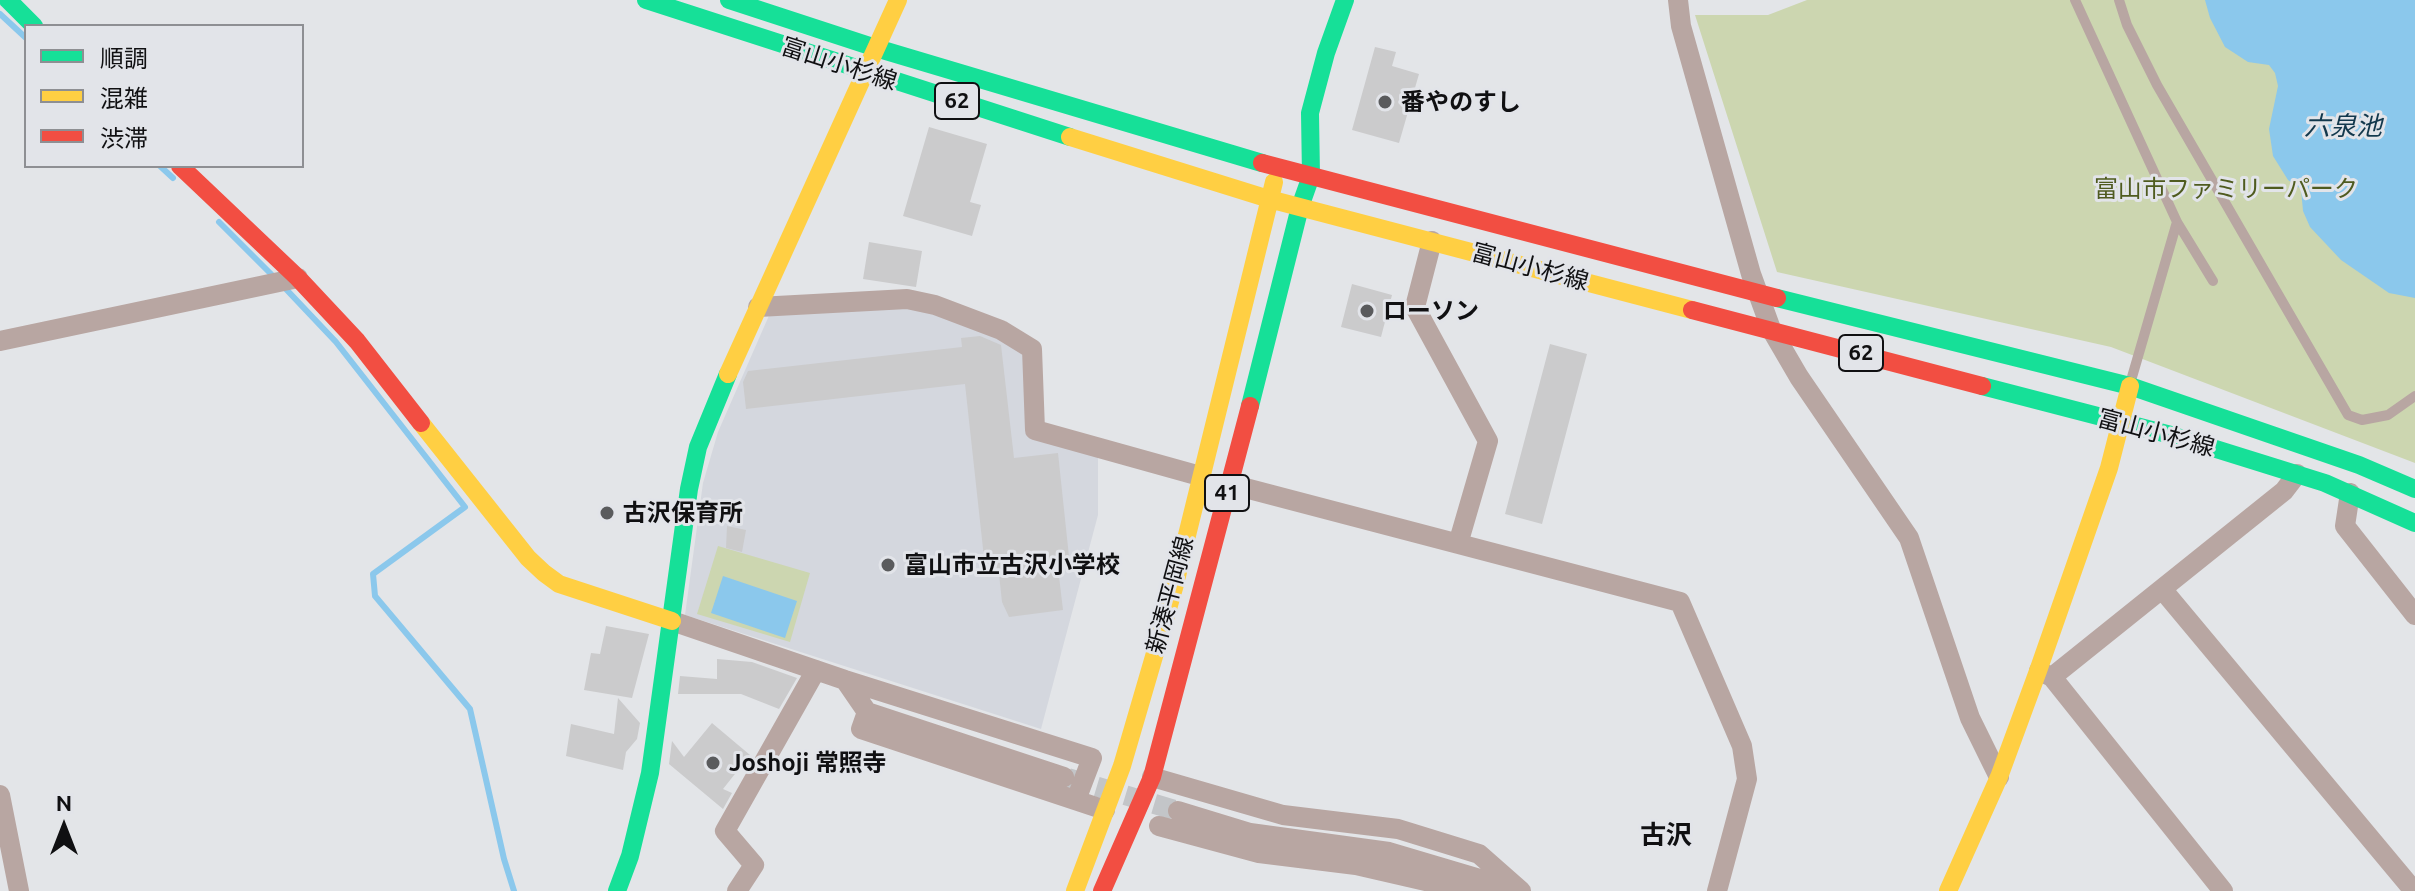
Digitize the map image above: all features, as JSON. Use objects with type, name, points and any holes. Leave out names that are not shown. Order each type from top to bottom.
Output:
[{"type":"main road","points":[[8,0],[32,24]]},
{"type":"main road","name":"富山小杉線","points":[[646,0],[1269,199],[2171,435],[2350,493],[2415,523]]},
{"type":"main road","name":"富山小杉線","points":[[729,0],[876,48],[1285,155],[1311,176],[1757,293],[2130,386],[2359,465],[2415,489]]},
{"type":"main road","points":[[617,891],[630,856],[650,773],[689,489],[698,447],[758,307],[898,0]]},
{"type":"main road","name":"新湊平岡線","points":[[1075,891],[1122,766],[1174,588],[1269,199],[1285,155],[1310,113],[1326,53],[1345,0]]},
{"type":"main road","name":"新湊平岡線","points":[[1102,891],[1152,777],[1300,207],[1311,176],[1310,113]]},
{"type":"main road","points":[[182,168],[298,278],[357,341],[528,558],[544,573],[559,584],[672,621]]},
{"type":"main road","points":[[1948,891],[2045,674],[2109,468],[2130,386]]},
{"type":"street","points":[[1678,0],[1681,26],[1757,293],[1771,329],[1793,368],[1909,538],[1970,718],[1999,777]]},
{"type":"street","points":[[1432,241],[1415,307],[1488,441],[1458,544]]},
{"type":"street","points":[[0,341],[298,278]]},
{"type":"street","points":[[758,307],[907,299],[935,305],[1001,330],[1032,349],[1035,430],[1200,476]]},
{"type":"street","points":[[2223,891],[2045,674],[2162,589],[2284,491],[2297,474]]},
{"type":"street","points":[[1230,484],[1680,602],[1742,746],[1747,779],[1717,891]]},
{"type":"street","points":[[2350,493],[2345,526],[2415,615]]},
{"type":"street","points":[[2162,589],[2414,891]]},
{"type":"street","points":[[672,621],[845,680],[1092,758],[1076,800]]},
{"type":"street","points":[[737,891],[754,865],[725,831],[816,670]]},
{"type":"street","points":[[845,680],[867,712],[1064,777]]},
{"type":"street","points":[[867,712],[861,729],[1105,810]]},
{"type":"street","points":[[1152,777],[1283,815],[1398,829],[1479,854],[1521,891]]},
{"type":"street","points":[[0,795],[19,891]]},
{"type":"street","points":[[1178,811],[1250,833],[1389,852],[1521,891]]},
{"type":"street","points":[[1159,826],[1259,853],[1356,865],[1469,891],[1506,891]]},
{"type":"lane","points":[[2075,0],[2177,222],[2213,281]]},
{"type":"lane","points":[[2119,0],[2127,25],[2157,85],[2348,415],[2362,420],[2388,415],[2415,396]]},
{"type":"lane","points":[[2130,386],[2177,222]]},
{"type":"shaded area","name":"富山市立古沢小学校","points":[[925,304],[1024,349],[1027,434],[1098,456],[1098,515],[1041,729],[685,615],[703,483],[718,432],[771,311]]},
{"type":"green space","name":"富山市ファミリーパーク","points":[[1807,0],[2415,0],[2415,463],[2111,347],[1777,272],[1695,15],[1768,15]]},
{"type":"green space","points":[[718,546],[810,573],[790,642],[697,614]]},
{"type":"water","name":"六泉池","points":[[2205,0],[2415,0],[2415,298],[2389,293],[2341,260],[2310,227],[2303,211],[2301,189],[2288,180],[2273,156],[2269,129],[2278,86],[2275,73],[2269,65],[2248,62],[2225,47],[2210,18]]},
{"type":"water","points":[[723,576],[797,601],[785,638],[711,613]]},
{"type":"building","points":[[1375,47],[1396,52],[1392,66],[1419,74],[1399,143],[1352,130]]},
{"type":"building","points":[[929,127],[987,144],[970,202],[981,205],[972,236],[903,216]]},
{"type":"building","points":[[869,242],[922,251],[916,287],[863,279]]},
{"type":"building","name":"ローソン","points":[[1352,284],[1392,295],[1381,337],[1341,327]]},
{"type":"building","points":[[980,336],[1001,345],[1014,458],[1058,453],[1070,566],[1058,568],[1063,610],[1009,617],[1002,602],[999,574],[986,576],[965,384],[746,409],[743,382],[748,371],[962,347],[961,338]]},
{"type":"building","points":[[1550,344],[1587,354],[1542,524],[1505,514]]},
{"type":"building","points":[[727,526],[746,530],[742,552],[726,548]]},
{"type":"building","points":[[606,626],[649,634],[632,698],[584,690],[591,653],[600,654]]},
{"type":"building","points":[[717,659],[752,662],[797,678],[779,709],[741,694],[678,694],[680,676],[717,679]]},
{"type":"building","points":[[618,698],[640,723],[637,739],[626,752],[623,770],[566,756],[571,724],[614,734]]},
{"type":"building","points":[[712,723],[750,755],[723,789],[732,793],[723,809],[669,764],[672,741],[684,757]]},
{"type":"waterway","points":[[0,14],[24,36]]},
{"type":"waterway","points":[[162,168],[173,178]]},
{"type":"waterway","points":[[219,222],[276,279]]},
{"type":"waterway","points":[[284,287],[336,342],[465,507],[373,574],[375,596],[470,709],[514,891]]},
{"type":"tunnel","points":[[1068,778],[1178,811]]},
{"type":"traffic: fast","points":[[8,0],[32,24]]},
{"type":"traffic: fast","points":[[646,0],[1070,137]]},
{"type":"traffic: fast","points":[[729,0],[876,48],[1262,163]]},
{"type":"traffic: fast","points":[[1250,406],[1300,207],[1311,176],[1310,113],[1326,53],[1345,0]]},
{"type":"traffic: fast","points":[[1777,298],[2130,386],[2359,465],[2415,489]]},
{"type":"traffic: fast","points":[[617,891],[630,856],[650,773],[689,489],[698,447],[728,374]]},
{"type":"traffic: fast","points":[[1982,386],[2171,435],[2325,483],[2415,523]]},
{"type":"traffic: slow","points":[[728,374],[898,0]]},
{"type":"traffic: slow","points":[[1070,137],[1269,199],[1692,310]]},
{"type":"traffic: slow","points":[[1075,891],[1122,766],[1174,588],[1274,182]]},
{"type":"traffic: slow","points":[[1948,891],[1999,777],[2038,671],[2109,468],[2130,386]]},
{"type":"traffic: slow","points":[[421,423],[528,558],[544,573],[559,584],[672,621]]},
{"type":"traffic: jam","points":[[1262,163],[1777,298]]},
{"type":"traffic: jam","points":[[182,168],[298,278],[357,341],[421,423]]},
{"type":"traffic: jam","points":[[1692,310],[1982,386]]},
{"type":"traffic: jam","points":[[1102,891],[1152,777],[1250,406]]},
{"type":"place","name":"番やのすし","points":[[1385,102]]},
{"type":"place","name":"ローソン","points":[[1367,311]]},
{"type":"place","name":"古沢保育所","points":[[607,513]]},
{"type":"place","name":"富山市立古沢小学校","points":[[888,565]]},
{"type":"place","name":"Joshoji 常照寺","points":[[713,763]]},
{"type":"district","name":"古沢","points":[[1666,835]]}]
